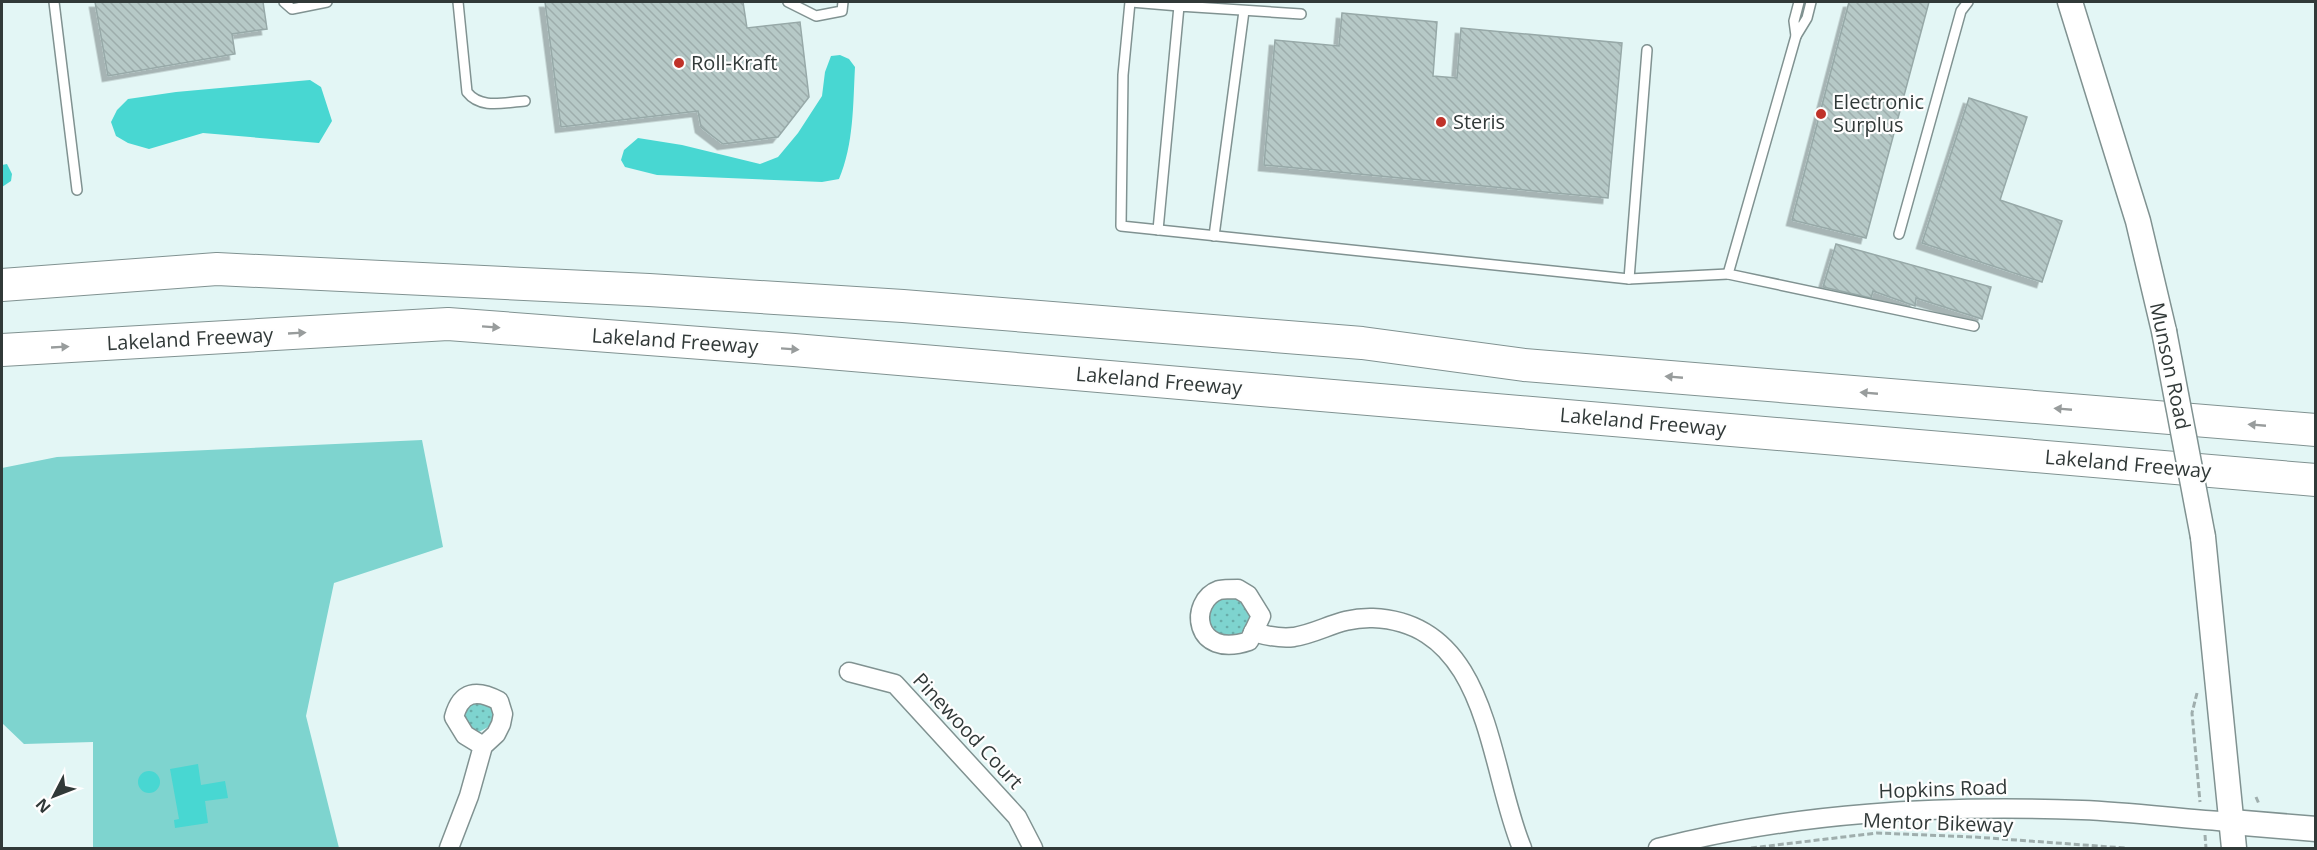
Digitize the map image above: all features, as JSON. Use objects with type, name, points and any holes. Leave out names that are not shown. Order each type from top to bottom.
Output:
[{"type":"highway","points":[[2,285],[217,269],[672,291],[903,306],[1362,343],[1524,364],[2316,430]]},
{"type":"highway","name":"Lakeland Freeway","points":[[2,350],[448,324],[806,351],[2316,480]]},
{"type":"street","name":"Munson Road","points":[[2070,2],[2139,221],[2164,331],[2203,537],[2234,849]]},
{"type":"street","points":[[1254,632],[1278,638],[1296,637],[1344,619],[1374,618],[1404,623],[1424,632],[1452,655],[1471,683],[1479,701],[1510,821],[1522,849]]},
{"type":"street","name":"Pinewood Court","points":[[849,672],[895,684],[1017,817],[1033,849]]},
{"type":"street","points":[[449,849],[469,796],[483,746]]},
{"type":"street","name":"Hopkins Road","points":[[1658,849],[1701,837],[1803,820],[1940,809],[2084,810],[2232,822]]},
{"type":"street","points":[[2232,822],[2316,829]]},
{"type":"lane","points":[[54,2],[77,190]]},
{"type":"lane","points":[[284,2],[292,9],[327,2]]},
{"type":"lane","points":[[458,2],[467,92],[473,100],[481,104],[525,101]]},
{"type":"lane","points":[[788,2],[816,16],[842,11],[843,2]]},
{"type":"lane","points":[[1301,14],[1131,2],[1123,75],[1121,226],[1629,279],[1728,274],[1974,326]]},
{"type":"lane","points":[[1796,36],[1794,21],[1799,2]]},
{"type":"lane","points":[[1728,274],[1796,36],[1807,18],[1811,2]]},
{"type":"lane","points":[[1899,234],[1961,11],[1968,2]]},
{"type":"lane","points":[[1158,230],[1179,6]]},
{"type":"lane","points":[[1214,236],[1244,11]]},
{"type":"lane","points":[[1629,279],[1647,50]]},
{"type":"path","points":[[2198,786],[2192,713],[2199,686]]},
{"type":"path","name":"Mentor Bikeway","points":[[1751,849],[1877,833],[1975,837],[2125,849]]},
{"type":"shaded area","points":[[840,55],[849,59],[855,67],[848,152],[839,179],[822,182],[657,175],[625,167],[621,160],[624,150],[638,138],[682,145],[760,164],[778,157],[798,133],[822,96],[825,72],[831,56]]},
{"type":"shaded area","points":[[310,80],[321,87],[332,121],[319,143],[203,133],[149,149],[128,143],[116,136],[111,122],[117,110],[128,99],[176,92]]},
{"type":"shaded area","points":[[7,164],[12,174],[11,181],[2,187],[2,165]]},
{"type":"shaded area","points":[[422,440],[443,547],[334,583],[306,716],[339,848],[93,848],[93,742],[24,744],[2,723],[2,468],[57,457]]},
{"type":"shaded area","points":[[1229,597],[1237,598],[1243,603],[1248,609],[1248,625],[1243,631],[1237,636],[1229,637],[1221,636],[1215,631],[1210,625],[1209,617],[1210,609],[1215,603],[1221,598]]},
{"type":"shaded area","points":[[473,700],[491,704],[496,717],[490,726],[477,733],[467,723],[463,709]]},
{"type":"shaded area","points":[[198,764],[201,785],[225,781],[228,798],[205,801],[208,823],[175,828],[174,820],[179,819],[170,769]]},
{"type":"shaded area","points":[[149,771],[159,778],[160,782],[153,792],[149,793],[139,786],[138,782],[145,772]]},
{"type":"building","points":[[95,2],[263,2],[267,29],[232,34],[235,54],[108,76]]},
{"type":"building","name":"Roll-Kraft","points":[[545,2],[743,2],[747,28],[800,22],[809,97],[778,137],[723,144],[701,127],[698,111],[561,127]]},
{"type":"building","points":[[1849,2],[1929,2],[1866,238],[1792,220]]},
{"type":"building","name":"Steris","points":[[1342,13],[1437,22],[1433,76],[1457,78],[1461,28],[1622,43],[1608,198],[1264,165],[1275,40],[1339,46]]},
{"type":"building","points":[[1969,98],[2027,117],[2000,200],[2062,221],[2042,282],[1922,243]]},
{"type":"building","points":[[1836,244],[1991,287],[1982,319],[1916,298],[1915,306],[1873,291],[1871,298],[1823,287]]},
{"type":"place","name":"Roll-Kraft","points":[[679,63]]},
{"type":"place","name":"Electronic Surplus","points":[[1821,114]]},
{"type":"place","name":"Steris","points":[[1441,122]]}]
